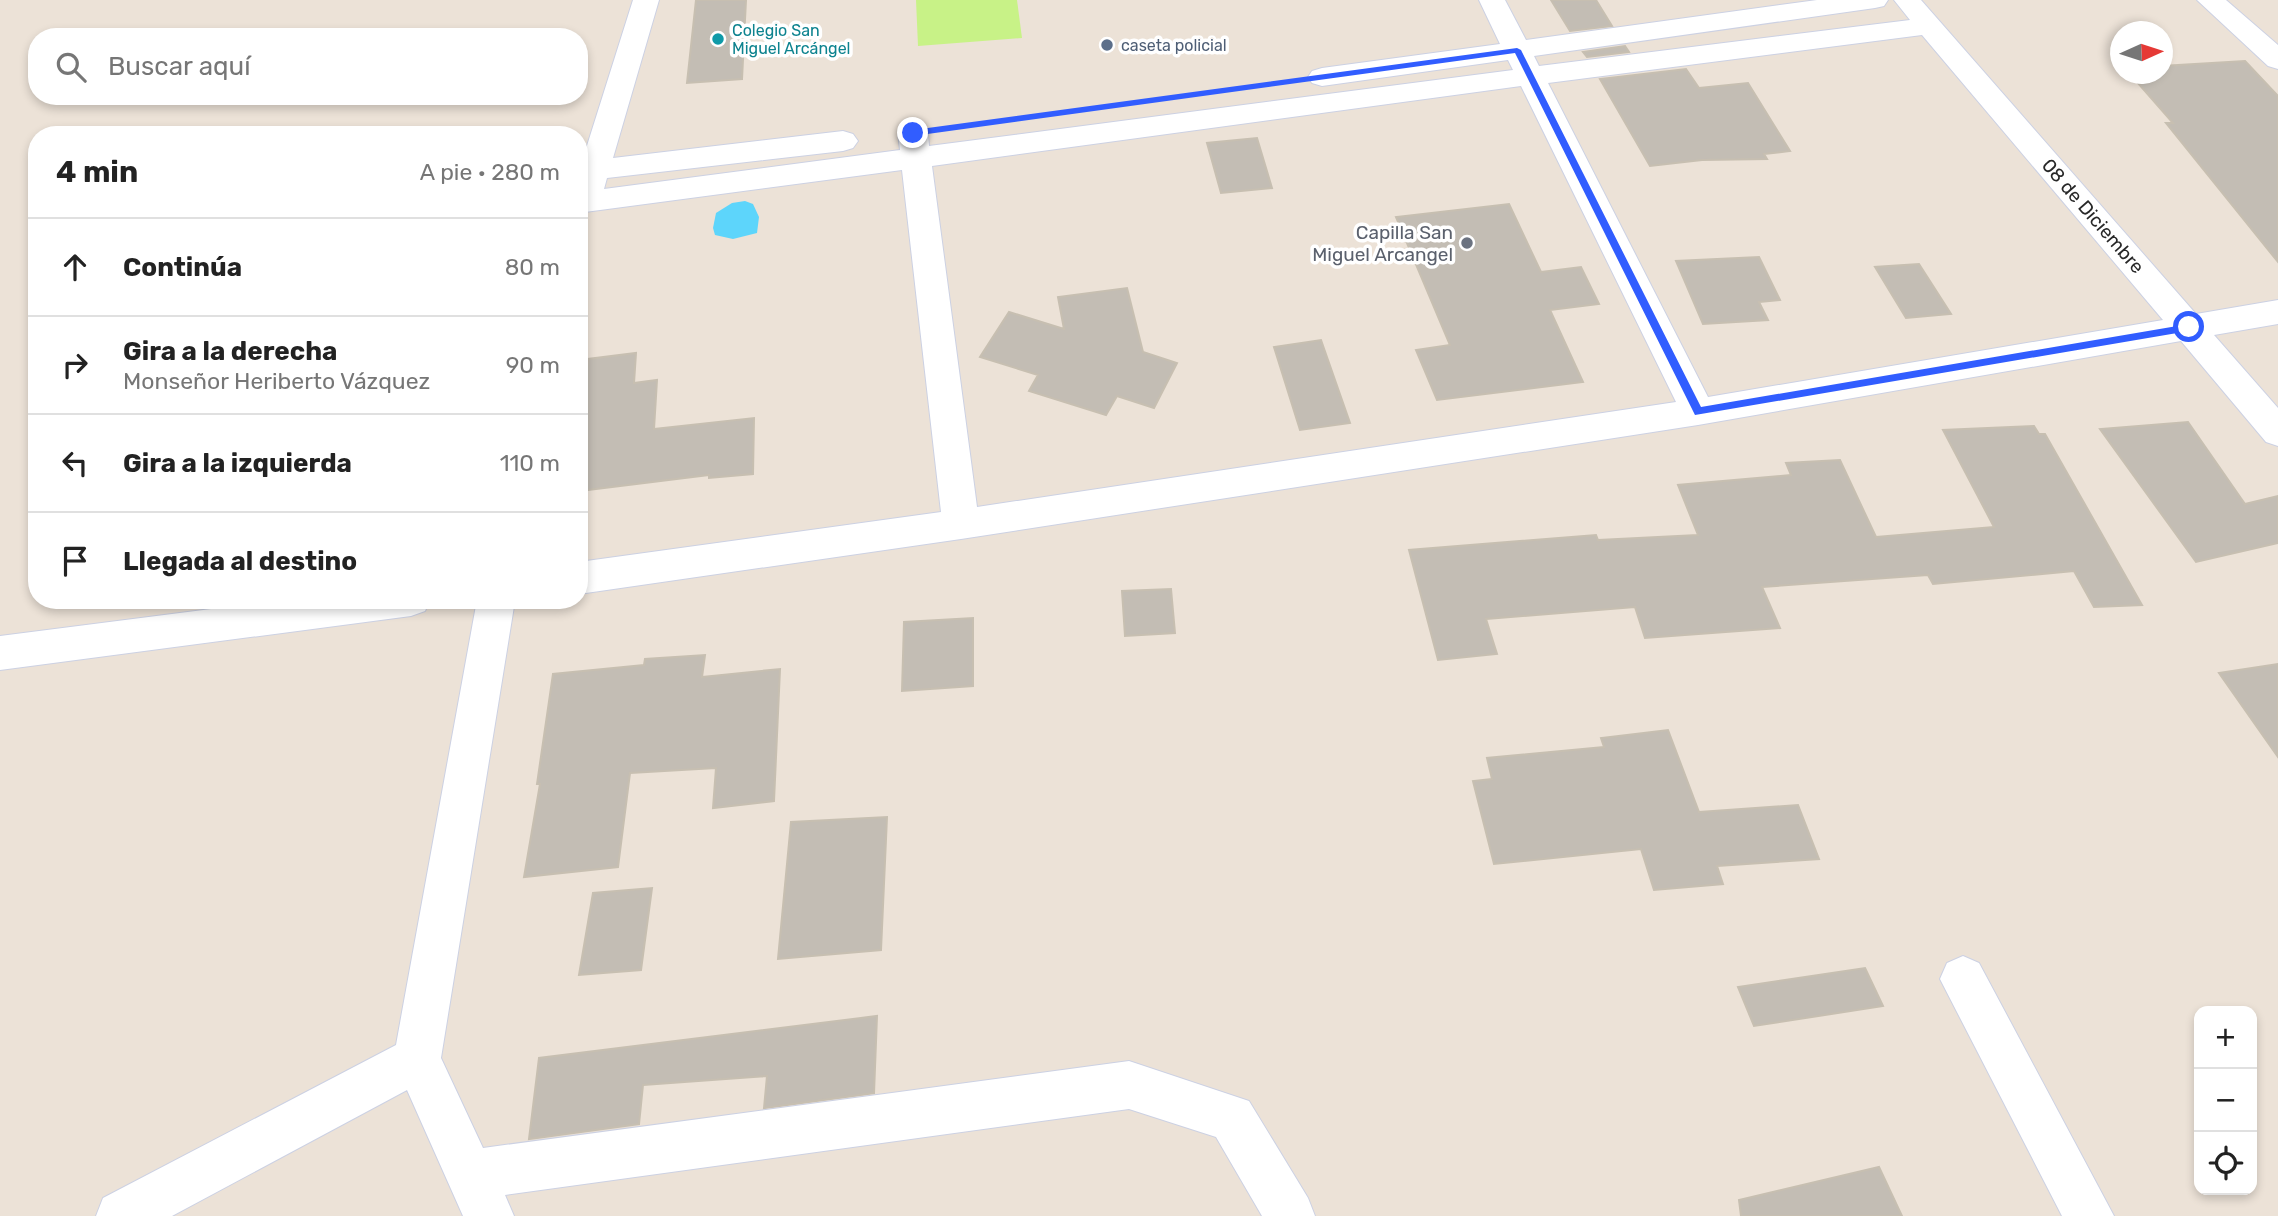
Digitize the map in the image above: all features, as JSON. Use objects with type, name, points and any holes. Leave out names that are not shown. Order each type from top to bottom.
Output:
[{"type":"street","points":[[588,194],[646,0]]},
{"type":"street","points":[[1492,0],[1698,412]]},
{"type":"street","points":[[1524,63],[1875,0]]},
{"type":"street","name":"08 de Diciembre","points":[[1907,0],[2278,432]]},
{"type":"street","points":[[2210,0],[2278,60]]},
{"type":"street","points":[[595,170],[915,145],[1524,63],[1929,26]]},
{"type":"street","points":[[588,213],[915,145]]},
{"type":"street","points":[[915,145],[961,524]]},
{"type":"street","points":[[588,577],[961,524],[1698,412],[2278,312]]},
{"type":"street","points":[[0,653],[341,609]]},
{"type":"street","points":[[494,609],[417,1059],[479,1196],[1129,1085],[1232,1118],[1290,1216]]},
{"type":"street","points":[[1963,979],[2089,1216]]},
{"type":"street","points":[[121,1216],[417,1059]]},
{"type":"green space","points":[[916,0],[1017,0],[1022,38],[918,46]]},
{"type":"water","points":[[745,201],[753,204],[759,217],[757,233],[733,239],[715,235],[713,228],[716,213],[732,203]]},
{"type":"building","name":"Colegio San Miguel Arcángel","points":[[696,0],[746,0],[742,79],[687,83]]},
{"type":"building","points":[[1551,0],[1596,0],[1612,26],[1570,31]]},
{"type":"building","points":[[1625,46],[1629,52],[1587,57],[1583,52]]},
{"type":"building","points":[[2245,61],[2278,96],[2278,262],[2166,123],[2173,123],[2139,84],[2173,84],[2173,65]]},
{"type":"building","points":[[1686,69],[1699,88],[1748,83],[1790,151],[1764,154],[1767,159],[1702,160],[1650,166],[1600,79]]},
{"type":"building","points":[[1257,138],[1272,188],[1221,193],[1207,143]]},
{"type":"building","points":[[1509,204],[1541,272],[1581,267],[1599,304],[1550,310],[1583,382],[1437,400],[1416,350],[1450,345],[1396,217]]},
{"type":"building","points":[[1759,257],[1780,300],[1759,302],[1768,320],[1703,324],[1676,261]]},
{"type":"building","points":[[1919,264],[1951,314],[1906,318],[1875,267]]},
{"type":"building","points":[[1127,288],[1143,352],[1177,363],[1154,408],[1117,396],[1106,415],[1029,391],[1038,375],[980,357],[1009,312],[1064,329],[1058,297]]},
{"type":"building","points":[[1321,340],[1350,423],[1300,430],[1274,347]]},
{"type":"building","points":[[636,353],[634,383],[657,380],[654,429],[754,418],[753,474],[709,478],[709,475],[588,490],[588,359]]},
{"type":"building","points":[[2188,422],[2245,504],[2278,496],[2278,543],[2196,562],[2100,429]]},
{"type":"building","points":[[2034,426],[2039,434],[2045,434],[2142,605],[2094,607],[2074,571],[1933,584],[1928,575],[1762,587],[1780,628],[1645,638],[1635,607],[1486,619],[1497,654],[1438,660],[1409,550],[1596,535],[1598,540],[1698,535],[1678,485],[1791,475],[1786,463],[1840,460],[1876,537],[1994,527],[1943,430]]},
{"type":"building","points":[[1171,589],[1175,633],[1125,636],[1122,591]]},
{"type":"building","points":[[973,618],[973,686],[902,691],[904,622]]},
{"type":"building","points":[[705,655],[702,677],[780,669],[774,801],[713,808],[716,768],[630,773],[618,867],[524,877],[540,784],[537,784],[553,674],[644,665],[645,659]]},
{"type":"building","points":[[2278,664],[2278,757],[2219,673]]},
{"type":"building","points":[[1668,730],[1699,812],[1798,805],[1819,859],[1717,866],[1723,884],[1654,890],[1641,849],[1494,864],[1473,781],[1492,779],[1487,758],[1604,747],[1601,738]]},
{"type":"building","points":[[887,817],[881,950],[778,959],[791,822]]},
{"type":"building","points":[[652,888],[641,970],[579,975],[593,893]]},
{"type":"building","points":[[1865,968],[1883,1006],[1754,1026],[1738,987]]},
{"type":"building","points":[[877,1016],[874,1093],[764,1108],[767,1076],[643,1085],[639,1124],[529,1139],[539,1058]]},
{"type":"building","points":[[1879,1167],[1902,1216],[1741,1216],[1739,1200]]},
{"type":"place","name":"Colegio San Miguel Arcángel","points":[[718,39]]},
{"type":"place","name":"caseta policial","points":[[1107,45]]},
{"type":"place","name":"Capilla San Miguel Arcangel","points":[[1467,243]]},
{"type":"route","points":[[913,133],[1517,50],[1698,412],[2189,327]]}]
